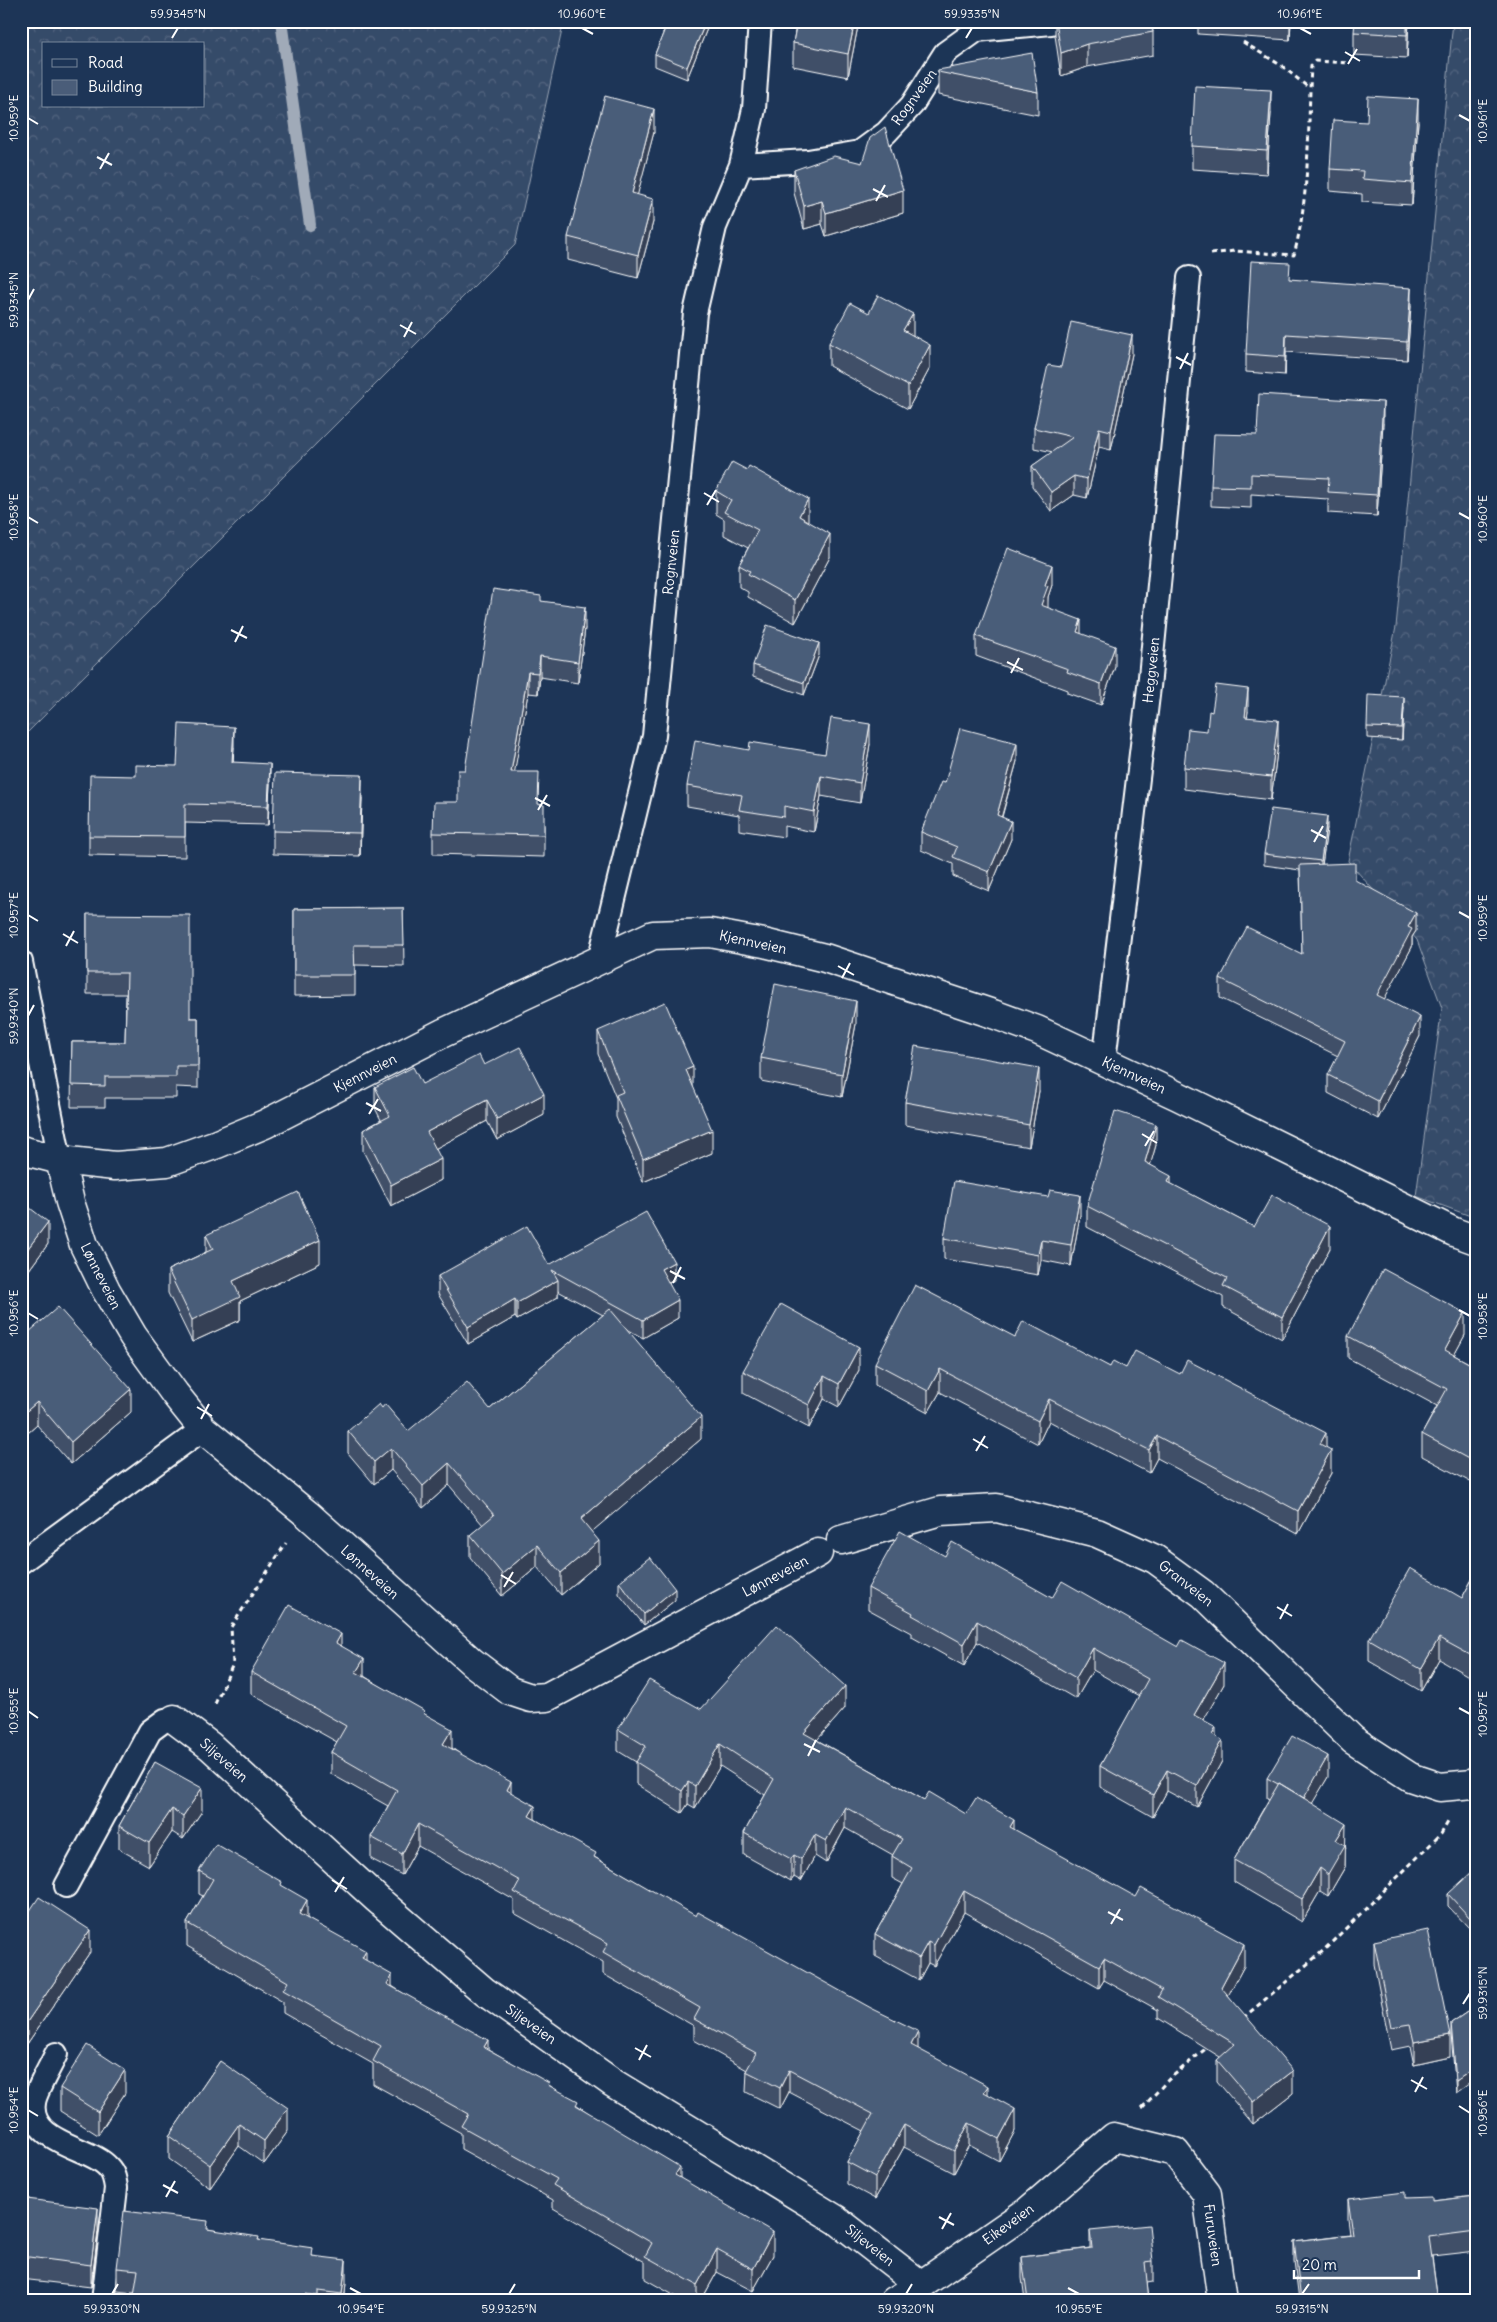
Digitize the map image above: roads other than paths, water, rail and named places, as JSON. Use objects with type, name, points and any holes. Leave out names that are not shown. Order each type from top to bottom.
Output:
[{"type":"street","name":"Kjennveien","points":[[21,1150],[60,1160],[115,1166],[167,1162],[265,1124],[443,1033],[653,935],[710,933],[764,943],[825,958],[1037,1030],[1178,1096],[1454,1232],[1476,1240]]},
{"type":"street","name":"Lønneveien","points":[[60,1160],[70,1202],[84,1245],[106,1290],[133,1336],[175,1394],[203,1428],[307,1514],[472,1662],[510,1691],[531,1698],[547,1697],[579,1682],[818,1553]]},
{"type":"street","name":"Granveien","points":[[841,1540],[940,1510],[996,1508],[1097,1534],[1155,1559],[1203,1594],[1353,1740],[1410,1777],[1440,1787],[1474,1783]]},
{"type":"street","name":"Siljeveien","points":[[174,1719],[210,1746],[377,1899],[485,1992],[613,2083],[837,2220],[922,2285]]},
{"type":"street","name":"Eikeveien","points":[[894,2301],[922,2285],[1028,2210],[1114,2137]]},
{"type":"street","name":"Furuveien","points":[[1114,2137],[1175,2152],[1208,2194],[1222,2301]]},
{"type":"lane","name":"Rognveien","points":[[599,961],[654,736],[694,313],[715,227],[741,165],[754,108],[760,21]]},
{"type":"lane","name":"Rognveien","points":[[741,165],[808,161],[860,152],[886,133],[912,105],[945,54],[977,30],[1051,23]]},
{"type":"lane","name":"Heggveien","points":[[1104,1061],[1149,687],[1189,278]]},
{"type":"lane","points":[[21,962],[60,1160]]},
{"type":"lane","points":[[21,1562],[203,1428]]},
{"type":"lane","points":[[66,1886],[150,1731],[165,1720],[174,1719]]},
{"type":"lane","points":[[56,2054],[34,2103],[37,2122],[48,2134],[107,2166],[114,2176],[116,2188],[103,2301]]},
{"type":"waterway","points":[[281,21],[310,225]]}]
